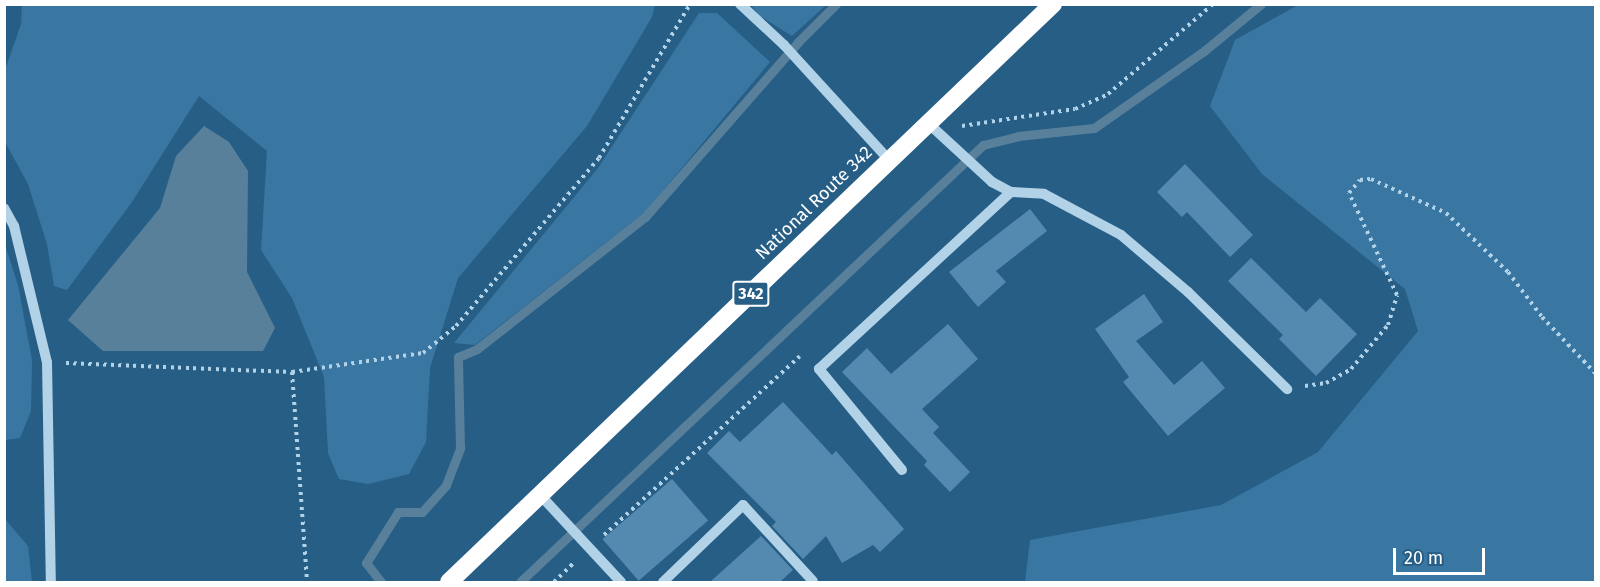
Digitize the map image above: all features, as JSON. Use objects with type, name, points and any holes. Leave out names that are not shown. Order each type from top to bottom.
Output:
[{"type":"highway","name":"National Route 342","points":[[449,582],[542,497],[889,160],[933,127],[1053,4]]},
{"type":"street","points":[[740,4],[784,45],[889,160]]},
{"type":"street","points":[[933,127],[992,182],[1011,192],[1044,194],[1121,235],[1188,292],[1287,389]]},
{"type":"street","points":[[902,470],[819,369],[1011,192]]},
{"type":"street","points":[[4,208],[14,226],[47,362],[51,582]]},
{"type":"street","points":[[542,497],[588,550],[621,582]]},
{"type":"street","points":[[663,582],[742,505],[813,581]]},
{"type":"path","points":[[47,362],[292,372],[423,353],[456,327],[598,158],[690,4]]},
{"type":"path","points":[[933,127],[1075,109],[1108,94],[1213,4]]},
{"type":"path","points":[[1287,389],[1326,383],[1351,369],[1388,325],[1397,295],[1349,193],[1360,180],[1371,179],[1446,213],[1508,272],[1542,317],[1596,374]]},
{"type":"path","points":[[554,582],[808,350]]},
{"type":"path","points":[[292,372],[307,582]]},
{"type":"shaded area","points":[[22,4],[655,5],[652,17],[587,126],[458,278],[430,368],[426,442],[409,474],[368,484],[339,479],[328,453],[324,377],[292,298],[261,250],[267,151],[199,96],[132,202],[67,290],[54,286],[47,244],[28,184],[5,142],[5,70],[21,24]]},
{"type":"shaded area","points":[[751,5],[826,5],[792,36],[760,16]]},
{"type":"shaded area","points":[[1298,5],[1595,5],[1595,582],[1025,582],[1030,540],[1221,505],[1318,452],[1418,331],[1405,289],[1262,174],[1210,106],[1235,40]]},
{"type":"shaded area","points":[[699,13],[717,13],[770,62],[646,211],[475,345],[454,343],[598,168]]},
{"type":"shaded area","points":[[204,126],[229,142],[248,171],[247,272],[275,328],[263,351],[103,351],[68,320],[160,208],[176,156]]},
{"type":"shaded area","points":[[5,245],[18,285],[32,360],[31,411],[20,438],[5,440]]},
{"type":"shaded area","points":[[5,519],[28,546],[32,582],[5,582]]},
{"type":"building","points":[[1185,164],[1253,235],[1230,257],[1187,212],[1182,217],[1157,192]]},
{"type":"building","points":[[1030,209],[1047,231],[996,271],[1006,282],[978,307],[949,272]]},
{"type":"building","points":[[1251,258],[1306,312],[1320,298],[1357,334],[1316,376],[1279,339],[1283,335],[1228,281]]},
{"type":"building","points":[[1144,294],[1163,322],[1136,341],[1174,385],[1202,361],[1225,388],[1168,436],[1123,382],[1129,377],[1095,329]]},
{"type":"building","points":[[948,324],[978,359],[922,409],[939,427],[933,433],[970,472],[950,492],[924,465],[927,461],[842,372],[867,348],[891,374]]},
{"type":"building","points":[[783,402],[832,455],[836,451],[904,529],[880,552],[873,545],[842,563],[826,536],[803,559],[772,526],[776,522],[707,453],[729,431],[740,442]]},
{"type":"building","points":[[672,479],[708,521],[639,581],[603,539]]},
{"type":"building","points":[[761,536],[793,570],[780,582],[710,582]]},
{"type":"waterway","points":[[381,582],[366,563],[398,512],[422,512],[446,485],[460,448],[458,357],[477,349],[645,217],[798,42],[836,4]]},
{"type":"waterway","points":[[520,582],[983,145],[1018,136],[1094,128],[1204,51],[1261,4]]}]
